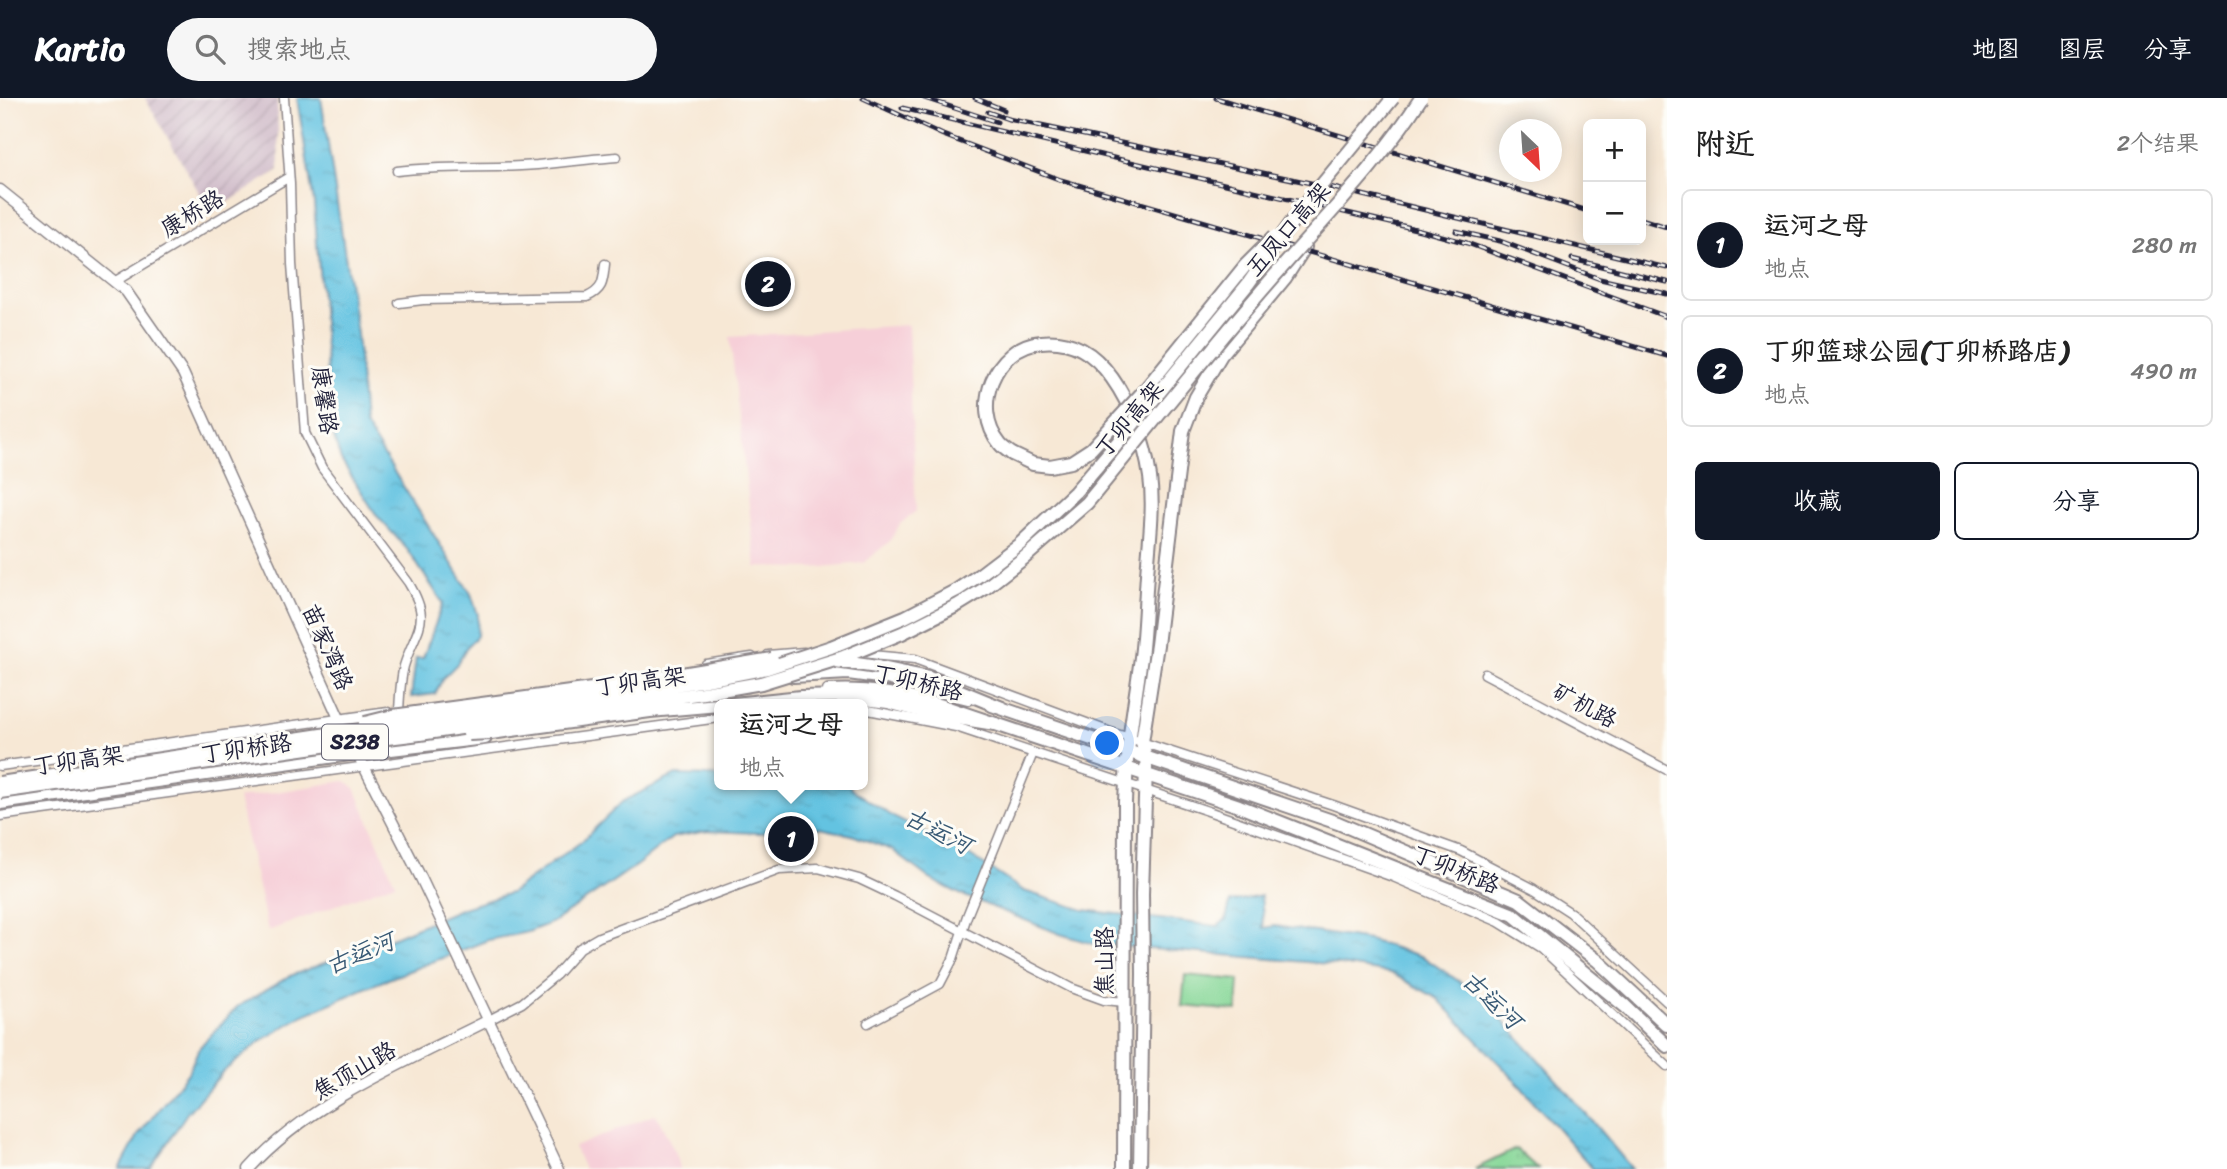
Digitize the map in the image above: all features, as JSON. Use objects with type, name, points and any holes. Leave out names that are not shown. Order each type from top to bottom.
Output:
[{"type":"main road","name":"五凤口高架","points":[[1175,374],[1391,98]]},
{"type":"main road","name":"五凤口高架","points":[[1184,385],[1405,123],[1421,98]]},
{"type":"main road","points":[[1405,123],[1426,98]]},
{"type":"main road","name":"焦山路","points":[[1124,1169],[1126,768],[1141,656],[1152,509],[1150,477],[1141,440],[1124,396],[1104,366],[1090,353],[1072,344],[1053,341],[1033,343],[1016,351],[1001,363],[993,377],[988,395],[988,414],[992,429],[1000,444],[1012,454],[1033,464],[1050,466],[1071,462],[1091,449],[1144,391],[1245,266],[1297,215]]},
{"type":"main road","points":[[1142,742],[1157,645],[1183,431],[1196,397],[1221,355],[1285,278],[1318,228]]},
{"type":"main road","name":"丁卯高架","points":[[0,792],[420,734],[708,686],[831,647],[894,622],[957,590],[1020,544],[1075,492],[1175,374]]},
{"type":"main road","name":"丁卯高架","points":[[0,783],[321,735],[708,686],[761,683],[841,658],[931,619],[984,589],[1087,503],[1184,385]]},
{"type":"main road","points":[[321,735],[393,716],[579,691],[780,658],[832,660],[929,678],[1002,708]]},
{"type":"main road","name":"丁卯桥路","points":[[0,778],[214,744],[304,734],[341,722],[778,677],[848,673],[899,681],[1002,708],[1338,823],[1519,900],[1598,961],[1667,1025]]},
{"type":"main road","name":"丁卯桥路","points":[[752,699],[855,689],[893,694],[939,705],[1239,806],[1514,915],[1625,1006],[1667,1046]]},
{"type":"main road","points":[[782,699],[844,696],[866,699]]},
{"type":"main road","points":[[868,699],[995,724]]},
{"type":"main road","points":[[420,734],[491,733],[650,711],[714,705]]},
{"type":"main road","name":"丁卯桥路","points":[[0,803],[357,753],[542,732],[714,705]]},
{"type":"main road","name":"焦山路","points":[[1140,1169],[1146,758],[1142,742]]},
{"type":"street","name":"康馨路","points":[[284,98],[292,264],[305,433],[322,468],[419,599],[422,615],[419,632],[405,662],[399,711]]},
{"type":"street","points":[[397,171],[427,167],[537,165],[617,157]]},
{"type":"street","name":"康桥路","points":[[114,282],[289,177]]},
{"type":"street","name":"苗家湾路","points":[[0,190],[126,291],[183,373],[341,722],[439,917],[559,1169]]},
{"type":"street","points":[[399,303],[423,300],[587,297],[597,292],[603,284],[605,264]]},
{"type":"street","points":[[0,766],[341,722],[399,711],[510,697],[738,658],[818,650],[915,659],[1108,731],[1333,805],[1461,851],[1534,889],[1571,913],[1667,1002]]},
{"type":"street","name":"矿机路","points":[[1485,674],[1667,770]]},
{"type":"street","points":[[868,710],[956,727],[1126,783],[1393,877],[1499,922],[1541,948],[1667,1066]]},
{"type":"street","points":[[0,816],[714,719]]},
{"type":"street","points":[[868,1023],[940,984],[953,959],[977,891],[1033,753]]},
{"type":"street","points":[[489,1020],[522,1003],[555,975],[580,948],[599,937],[779,870],[818,868],[859,879],[1071,988],[1104,1000],[1125,1002]]},
{"type":"street","name":"焦顶山路","points":[[249,1169],[280,1139],[356,1086],[489,1020]]},
{"type":"shaded area","points":[[145,98],[277,98],[279,170],[211,213]]},
{"type":"shaded area","points":[[908,325],[916,511],[900,524],[889,542],[863,563],[812,568],[756,567],[730,337]]},
{"type":"shaded area","points":[[345,781],[355,788],[395,883],[268,931],[238,798]]},
{"type":"shaded area","points":[[656,1114],[677,1156],[679,1169],[584,1169],[574,1147]]},
{"type":"green space","points":[[1185,975],[1239,980],[1237,1011],[1182,1006]]},
{"type":"green space","points":[[1516,1149],[1538,1169],[1475,1169]]},
{"type":"water","points":[[297,98],[321,98],[357,334],[364,424],[471,594],[478,615],[477,636],[443,678],[435,694],[411,697],[416,658],[423,658],[443,603],[407,549],[377,516],[341,460],[331,428],[314,203]]},
{"type":"water","name":"古运河","points":[[676,775],[714,776],[714,790],[853,790],[895,818],[964,852],[1024,891],[1084,910],[1217,926],[1226,920],[1230,902],[1261,896],[1264,928],[1275,926],[1369,940],[1423,957],[1482,997],[1632,1169],[1593,1169],[1514,1079],[1437,998],[1391,973],[1341,965],[1094,944],[1060,934],[960,894],[930,879],[892,850],[852,835],[820,828],[759,833],[708,831],[673,837],[553,922],[528,932],[488,940],[302,1016],[261,1041],[224,1071],[187,1113],[150,1169],[120,1169],[139,1134],[188,1073],[199,1048],[237,1007],[290,976],[460,909],[510,893],[581,842],[623,801]]},
{"type":"railway","points":[[863,98],[943,135],[1061,180],[1667,356]]},
{"type":"railway","points":[[924,98],[997,122]]},
{"type":"railway","points":[[975,98],[1004,110]]},
{"type":"railway","points":[[1216,98],[1583,209]]},
{"type":"railway","points":[[902,108],[1420,230],[1467,243],[1667,317]]},
{"type":"railway","points":[[988,112],[1008,119],[1325,186],[1667,268]]},
{"type":"railway","points":[[1646,221],[1667,227]]},
{"type":"railway","points":[[1456,231],[1500,241],[1600,279],[1667,294]]},
{"type":"railway","points":[[1572,259],[1667,282]]},
{"type":"place","name":"丁卯篮球公园(丁卯桥路店)","points":[[768,284]]},
{"type":"place","name":"运河之母","points":[[791,839]]}]
